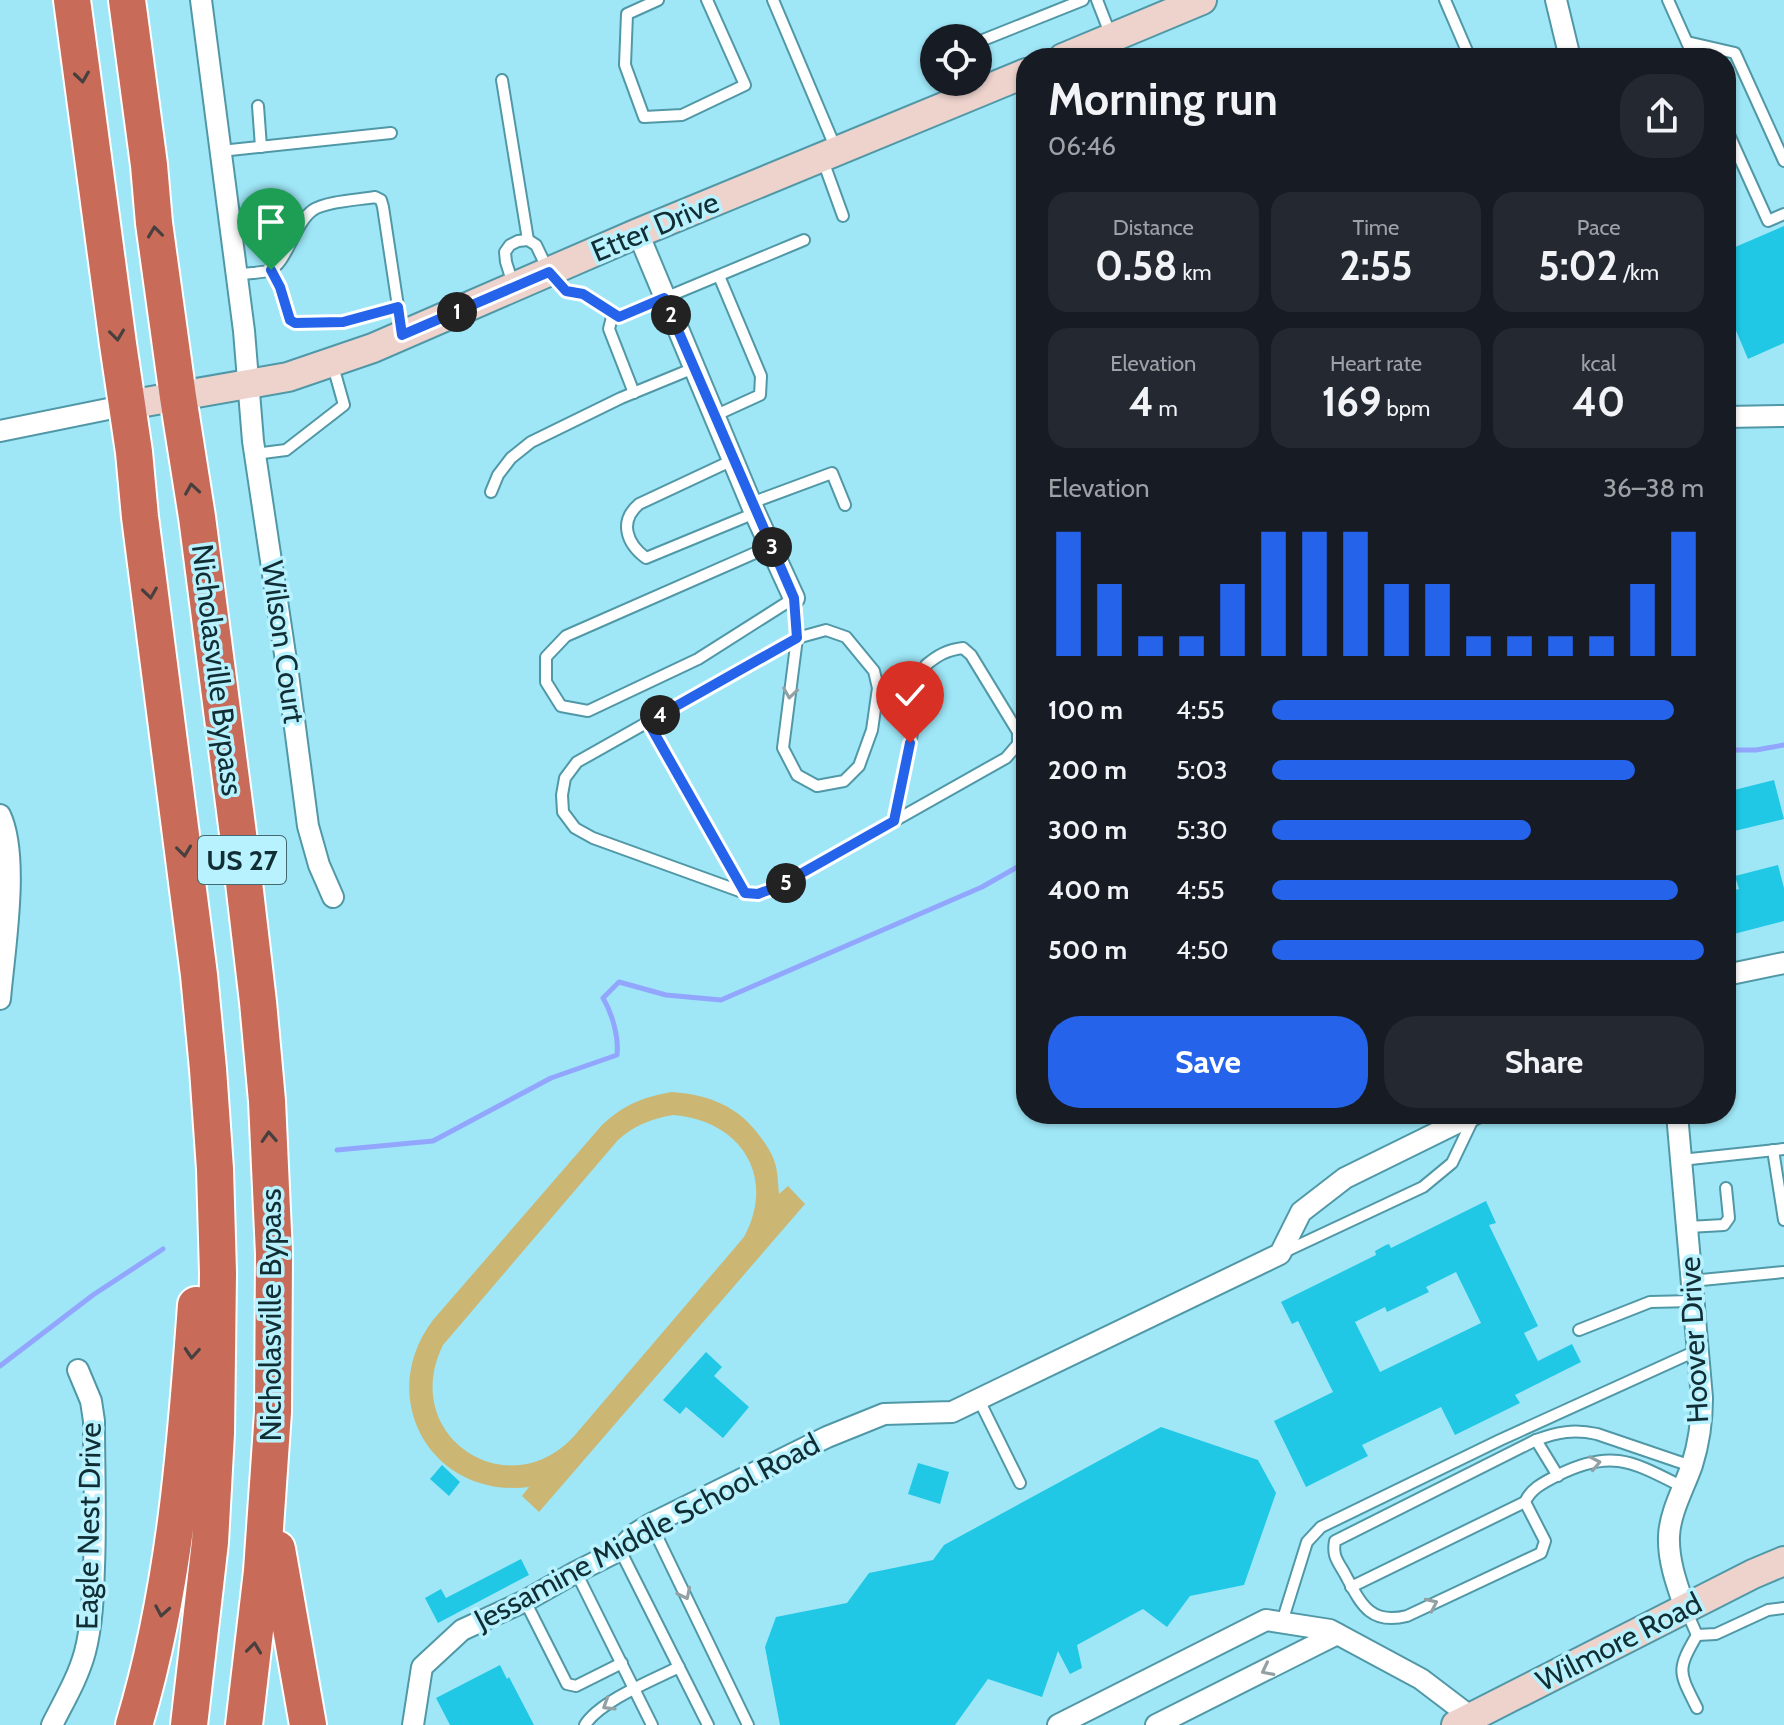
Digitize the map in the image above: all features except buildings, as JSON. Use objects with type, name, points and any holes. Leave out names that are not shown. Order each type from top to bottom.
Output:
[{"type":"highway","name":"Nicholasville Bypass","points":[[72,0],[128,405],[201,995],[215,1169],[218,1379],[210,1542],[189,1725]]},
{"type":"highway","name":"Nicholasville Bypass","points":[[127,0],[154,223],[197,517],[241,857],[263,1051],[270,1152],[274,1372],[261,1585],[244,1725]]},
{"type":"highway","points":[[134,1725],[156,1642],[173,1547],[190,1392],[198,1282],[201,995]]},
{"type":"highway","points":[[268,1493],[308,1725]]},
{"type":"street","name":"Wilson Court","points":[[201,0],[237,275],[255,454],[308,826],[319,865],[333,897]]},
{"type":"street","points":[[1556,0],[1568,48]]},
{"type":"street","points":[[1088,48],[1190,2]]},
{"type":"street","name":"Etter Drive","points":[[0,431],[288,377],[373,348],[966,94],[1016,76]]},
{"type":"street","points":[[638,233],[794,598]]},
{"type":"street","points":[[1736,417],[1784,416]]},
{"type":"street","points":[[0,815],[9,841],[0,999]]},
{"type":"street","points":[[1736,973],[1784,963]]},
{"type":"street","points":[[1280,1254],[1301,1212],[1345,1178],[1456,1124]]},
{"type":"street","name":"Hoover Drive","points":[[1678,1124],[1702,1420],[1699,1440],[1669,1537],[1671,1565],[1685,1608]]},
{"type":"street","name":"Jessamine Middle School Road","points":[[413,1725],[422,1667],[462,1630],[525,1601],[620,1550],[635,1534],[651,1524],[827,1437],[884,1414],[952,1412],[1280,1254]]},
{"type":"street","name":"Eagle Nest Drive","points":[[52,1725],[84,1655],[93,1589],[94,1421],[91,1401],[78,1370]]},
{"type":"street","name":"Wilmore Road","points":[[1463,1721],[1784,1561]]},
{"type":"street","points":[[1058,1725],[1266,1620],[1330,1630],[1421,1679],[1463,1721]]},
{"type":"street","points":[[1156,1725],[1337,1634]]},
{"type":"lane","points":[[658,0],[627,14],[625,65],[644,117],[682,115],[745,85],[707,0]]},
{"type":"lane","points":[[773,0],[829,154],[843,216]]},
{"type":"lane","points":[[992,36],[1083,0]]},
{"type":"lane","points":[[1097,0],[1112,38]]},
{"type":"lane","points":[[1445,0],[1466,48]]},
{"type":"lane","points":[[1668,0],[1690,48]]},
{"type":"lane","points":[[1687,42],[1713,48]]},
{"type":"lane","points":[[1736,55],[1784,161]]},
{"type":"lane","points":[[502,80],[528,240]]},
{"type":"lane","points":[[258,106],[261,147]]},
{"type":"lane","points":[[221,151],[391,133]]},
{"type":"lane","points":[[1736,150],[1768,221],[1784,214]]},
{"type":"lane","points":[[237,275],[271,270],[280,263],[302,221],[313,210],[324,205],[375,197],[381,200],[383,207],[402,335]]},
{"type":"lane","points":[[513,287],[505,252],[510,245],[528,240],[536,245],[549,272],[566,291],[583,294],[619,317],[804,240]]},
{"type":"lane","points":[[271,270],[290,320],[295,323],[343,322],[398,307]]},
{"type":"lane","points":[[714,416],[760,395],[761,376],[719,276]]},
{"type":"lane","points":[[613,313],[609,329],[634,393]]},
{"type":"lane","points":[[255,454],[286,450],[344,405],[332,362]]},
{"type":"lane","points":[[491,492],[498,475],[511,458],[531,442],[694,368]]},
{"type":"lane","points":[[733,460],[639,504],[630,512],[626,522],[629,538],[638,552],[646,558],[832,473],[845,505]]},
{"type":"lane","points":[[771,546],[566,636],[546,657],[546,682],[561,706],[588,711],[698,659],[794,598],[797,638],[783,748],[797,775],[817,786],[844,781],[859,766],[872,730],[878,688],[874,671],[846,637],[826,630],[797,638],[577,762],[565,778],[562,795],[563,812],[575,828],[593,838],[745,893],[758,894],[779,886],[1006,758],[1016,746]]},
{"type":"lane","points":[[894,821],[926,665],[948,650],[963,648],[971,655],[1016,729]]},
{"type":"lane","points":[[648,722],[745,893]]},
{"type":"lane","points":[[1280,1254],[1423,1187],[1452,1163],[1471,1124]]},
{"type":"lane","points":[[1681,1160],[1778,1150],[1784,1220]]},
{"type":"lane","points":[[1688,1227],[1724,1225],[1729,1218],[1726,1188]]},
{"type":"lane","points":[[1579,1330],[1650,1302],[1784,1272]]},
{"type":"lane","points":[[1282,1622],[1307,1542],[1321,1527],[1500,1440],[1698,1350]]},
{"type":"lane","points":[[979,1400],[1020,1483]]},
{"type":"lane","points":[[1525,1502],[1545,1541],[1541,1553],[1407,1616],[1393,1619],[1374,1615],[1361,1605],[1333,1552],[1335,1541],[1536,1440],[1560,1431],[1581,1431],[1691,1466]]},
{"type":"lane","points":[[1536,1440],[1558,1476]]},
{"type":"lane","points":[[1351,1587],[1525,1502],[1529,1493],[1593,1461],[1612,1460],[1641,1466],[1683,1487]]},
{"type":"lane","points":[[651,1524],[748,1725]]},
{"type":"lane","points":[[620,1550],[708,1725]]},
{"type":"lane","points":[[576,1572],[652,1725]]},
{"type":"lane","points":[[525,1601],[567,1684],[576,1686],[622,1663]]},
{"type":"lane","points":[[1685,1608],[1697,1635]]},
{"type":"lane","points":[[1697,1635],[1716,1634],[1768,1610],[1784,1608]]},
{"type":"lane","points":[[1697,1635],[1684,1657],[1681,1674],[1697,1708]]},
{"type":"lane","points":[[585,1725],[600,1709],[679,1667]]},
{"type":"shaded area","points":[[671,1092],[697,1095],[721,1103],[741,1116],[759,1135],[772,1156],[779,1194],[788,1186],[805,1204],[539,1512],[522,1496],[529,1487],[495,1486],[465,1477],[440,1460],[422,1437],[412,1410],[409,1381],[416,1350],[433,1320],[602,1125],[626,1107]],"holes":[[[673,1115],[697,1119],[734,1140],[746,1155],[754,1173],[756,1193],[753,1214],[744,1237],[575,1435],[549,1456],[520,1465],[492,1463],[467,1452],[448,1433],[435,1408],[433,1378],[443,1345],[618,1140],[658,1118]]]},
{"type":"waterway","points":[[1736,750],[1784,745]]},
{"type":"waterway","points":[[337,1150],[433,1141],[551,1078],[617,1055],[614,1025],[603,998],[619,982],[666,995],[721,1000],[982,887],[1016,868]]},
{"type":"waterway","points":[[0,1366],[93,1295],[163,1249]]},
{"type":"route","points":[[271,270],[280,287],[286,312],[295,323],[343,322],[398,307],[402,335],[549,272],[566,291],[583,294],[619,317],[664,298],[794,598],[797,638],[648,722],[745,893],[758,894],[779,886],[894,821],[910,743]]}]
